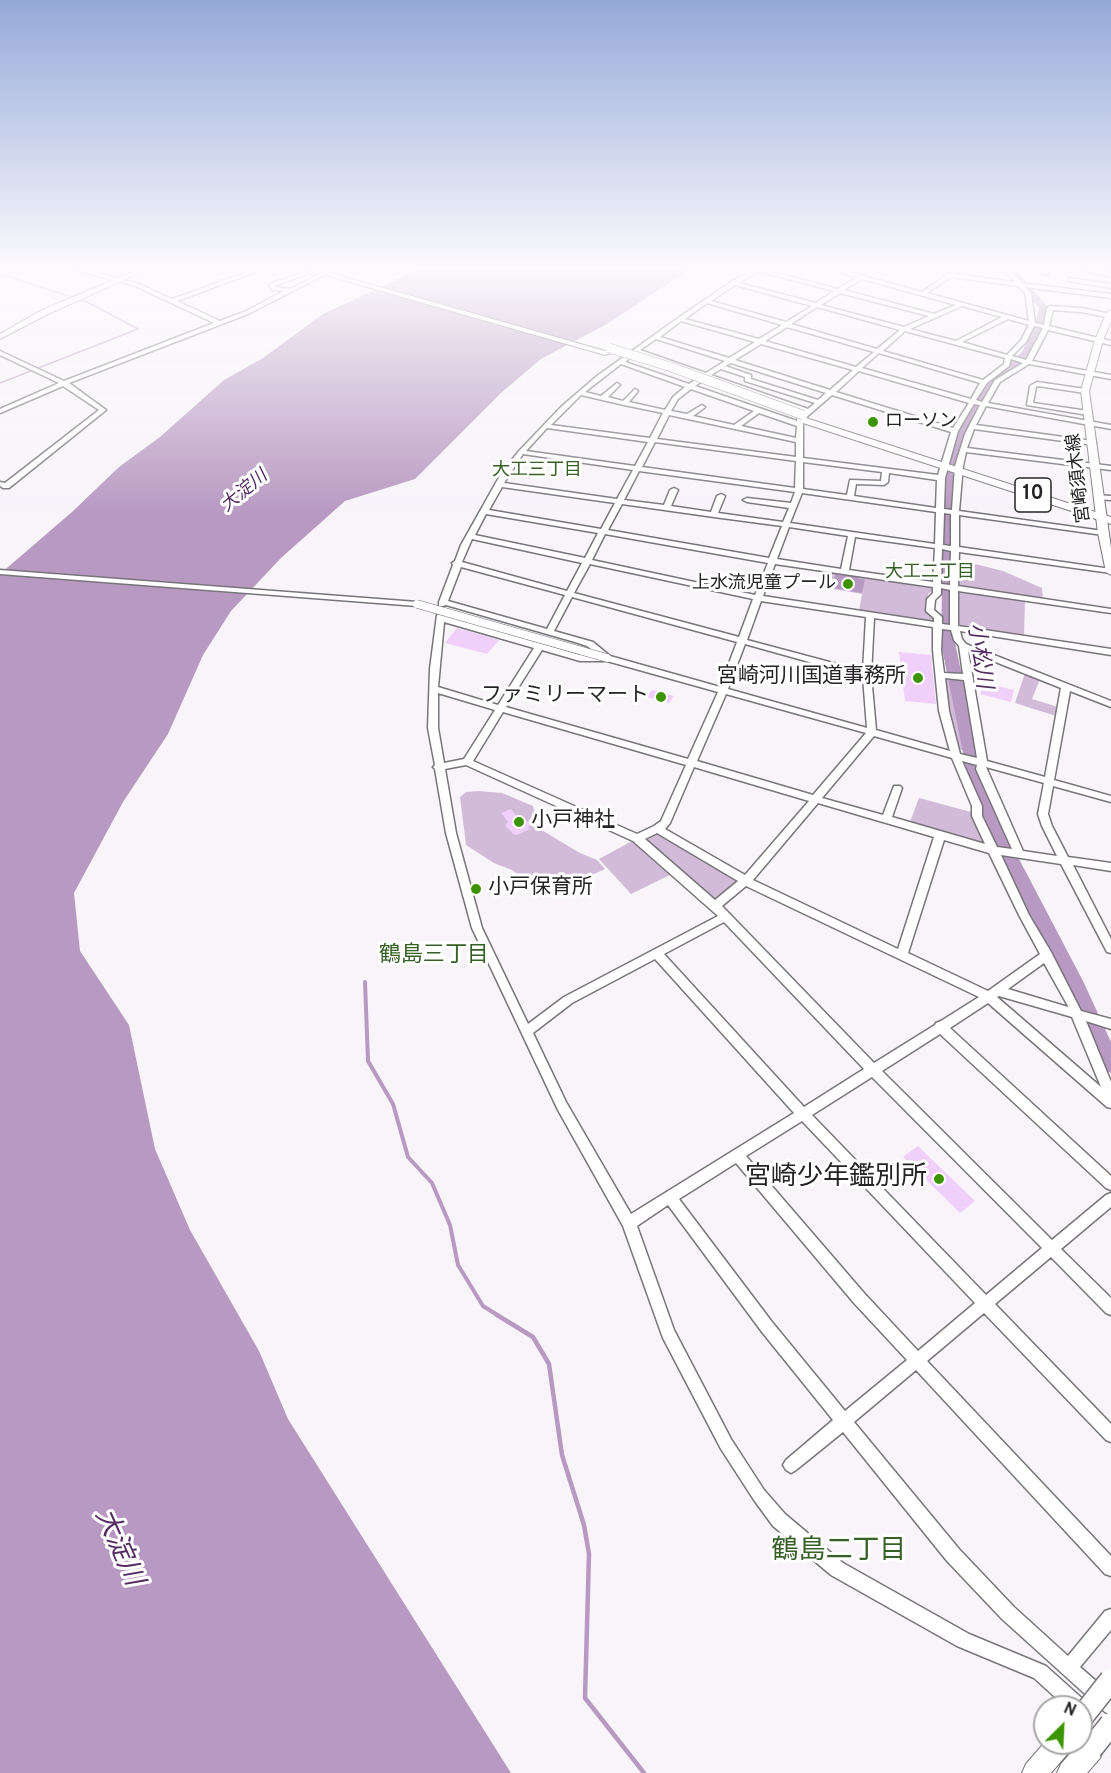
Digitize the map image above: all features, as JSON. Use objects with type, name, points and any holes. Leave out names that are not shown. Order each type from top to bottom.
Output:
[{"type":"highway","name":"10","points":[[592,349],[1106,516]]},
{"type":"highway","points":[[1093,1703],[1111,1680]]},
{"type":"highway","points":[[1070,1773],[1101,1745],[1111,1724]]},
{"type":"highway","points":[[1036,1771],[1050,1755]]},
{"type":"main road","name":"宮崎須木線","points":[[1096,349],[1085,391],[1099,497],[1106,516],[1103,533],[1111,572]]},
{"type":"street","points":[[0,411],[153,349]]},
{"type":"street","points":[[607,658],[590,644],[442,604],[456,563],[470,536],[521,452],[579,393],[639,349]]},
{"type":"street","points":[[695,349],[955,431]]},
{"type":"street","points":[[549,632],[675,398],[748,349]]},
{"type":"street","points":[[787,349],[984,405],[1089,419]]},
{"type":"street","points":[[870,349],[984,382]]},
{"type":"street","points":[[638,838],[658,830],[665,823],[723,690],[799,491],[803,417],[881,349]]},
{"type":"street","points":[[978,349],[1028,362],[1111,376]]},
{"type":"street","points":[[1019,349],[1007,365],[984,382],[955,431],[951,466],[955,513],[954,627],[958,640],[963,646],[1111,704]]},
{"type":"street","points":[[1035,349],[1028,362],[997,381],[964,447],[941,478],[937,594],[931,599],[930,611],[938,617],[944,711],[959,756],[958,762],[978,806],[977,816],[992,850],[1077,1013],[1111,1096]]},
{"type":"street","points":[[636,351],[708,375],[803,417]]},
{"type":"street","points":[[0,353],[64,383],[103,410],[6,486],[0,484]]},
{"type":"street","points":[[620,362],[759,410],[803,417]]},
{"type":"street","points":[[720,367],[749,376],[747,380],[819,402]]},
{"type":"street","points":[[1085,391],[1038,384],[1034,386],[1029,404],[1111,427]]},
{"type":"street","points":[[603,398],[617,385]]},
{"type":"street","points":[[624,403],[635,391]]},
{"type":"street","points":[[579,393],[801,441]]},
{"type":"street","points":[[687,417],[702,407]]},
{"type":"street","points":[[735,427],[759,410]]},
{"type":"street","points":[[546,426],[941,478]]},
{"type":"street","points":[[972,427],[1093,443]]},
{"type":"street","points":[[964,447],[1111,467]]},
{"type":"street","points":[[521,452],[1103,533]]},
{"type":"street","points":[[850,498],[853,483],[870,485],[884,482],[886,471]]},
{"type":"street","points":[[500,484],[1111,572]]},
{"type":"street","points":[[667,508],[675,490]]},
{"type":"street","points":[[714,515],[721,496]]},
{"type":"street","points":[[1099,497],[1111,498]]},
{"type":"street","points":[[747,500],[793,506]]},
{"type":"street","points":[[484,511],[772,561],[1111,611]]},
{"type":"street","points":[[845,572],[852,535]]},
{"type":"street","points":[[470,536],[758,598],[1111,652]]},
{"type":"street","points":[[456,563],[867,675]]},
{"type":"street","points":[[0,572],[409,603],[1111,799]]},
{"type":"street","points":[[714,906],[746,881],[872,732],[867,675],[870,615]]},
{"type":"street","points":[[607,658],[580,658],[440,618],[433,728],[438,767],[460,874],[477,928],[562,1106],[629,1223],[668,1334],[726,1444],[759,1495],[779,1520],[837,1569],[963,1640],[1040,1671],[1066,1695]]},
{"type":"street","points":[[963,646],[980,762],[989,789],[1019,854]]},
{"type":"street","points":[[467,762],[539,647]]},
{"type":"street","points":[[940,675],[967,677]]},
{"type":"street","points":[[1066,687],[1043,814],[1064,861],[1111,949]]},
{"type":"street","points":[[434,689],[992,850],[1111,867]]},
{"type":"street","points":[[438,767],[467,762],[638,838],[714,906],[1111,1308]]},
{"type":"street","points":[[886,819],[897,788]]},
{"type":"street","points":[[658,830],[746,881],[902,955],[993,994],[1077,1013],[1111,1024]]},
{"type":"street","points":[[902,955],[940,835]]},
{"type":"street","points":[[526,1032],[568,1000],[725,917]]},
{"type":"street","points":[[656,953],[803,1114],[1111,1435]]},
{"type":"street","points":[[629,1223],[993,994],[1047,955]]},
{"type":"street","points":[[993,994],[1111,1103]]},
{"type":"street","points":[[940,1026],[1111,1184]]},
{"type":"street","points":[[737,1155],[916,1360],[1111,1568]]},
{"type":"street","points":[[670,1197],[767,1327],[953,1555],[1008,1613],[1111,1706]]},
{"type":"street","points":[[790,1465],[1111,1200]]},
{"type":"street","points":[[1069,1667],[1111,1617]]},
{"type":"street","points":[[1093,1731],[1101,1745]]},
{"type":"shaded area","points":[[971,563],[1003,571],[1042,588],[1043,600],[957,586],[957,564],[970,566]]},
{"type":"shaded area","points":[[833,571],[934,587],[935,589],[928,594],[927,614],[937,618],[934,622],[859,611],[862,594],[828,588]]},
{"type":"shaded area","points":[[957,591],[1025,600],[1024,636],[962,626],[958,623]]},
{"type":"shaded area","points":[[1025,673],[1040,679],[1032,699],[1058,707],[1056,716],[1015,703]]},
{"type":"shaded area","points":[[942,677],[965,679],[978,755],[959,749],[945,711]]},
{"type":"shaded area","points":[[466,792],[502,793],[533,806],[535,814],[528,822],[580,853],[597,860],[605,869],[541,898],[524,879],[512,870],[494,863],[466,845],[460,797]]},
{"type":"shaded area","points":[[919,798],[971,812],[984,842],[980,843],[910,822]]},
{"type":"shaded area","points":[[657,833],[735,878],[736,883],[714,900],[646,841]]},
{"type":"shaded area","points":[[634,840],[672,874],[631,894],[599,859]]},
{"type":"water","name":"大淀川","points":[[276,349],[560,349],[541,359],[502,392],[415,479],[345,501],[281,558],[231,611],[203,655],[168,734],[123,802],[74,893],[80,951],[129,1025],[155,1149],[190,1230],[259,1351],[288,1419],[511,1773],[0,1773],[0,574],[72,512],[119,467],[160,437],[224,380]]},
{"type":"water","name":"上水流児童プール","points":[[836,572],[858,576],[865,580],[862,593],[832,588]]},
{"type":"building","points":[[457,628],[499,640],[487,654],[445,643]]},
{"type":"building","name":"宮崎河川国道事務所","points":[[899,652],[931,655],[936,704],[905,701]]},
{"type":"building","points":[[744,668],[769,675],[764,685],[738,678]]},
{"type":"building","points":[[985,683],[1014,690],[1011,702],[980,694]]},
{"type":"building","name":"ファミリーマート","points":[[652,690],[674,696],[669,703],[647,697]]},
{"type":"building","name":"小戸神社","points":[[511,809],[519,819],[523,817],[531,825],[528,827],[530,829],[517,835],[513,834],[505,825],[508,822],[501,813]]},
{"type":"building","name":"宮崎少年鑑別所","points":[[918,1146],[975,1201],[960,1213],[903,1157]]},
{"type":"waterway","points":[[0,383],[88,349]]},
{"type":"waterway","name":"小松川","points":[[1029,349],[1019,363],[994,381],[987,390],[963,430],[955,456],[950,476],[948,643],[976,778],[1010,859],[1073,981],[1111,1064]]},
{"type":"waterway","points":[[365,982],[368,1061],[393,1104],[408,1157],[432,1183],[450,1225],[458,1265],[483,1306],[499,1316]]},
{"type":"waterway","points":[[497,1315],[533,1337],[549,1364],[562,1455],[584,1525],[589,1554],[585,1698],[644,1773]]},
{"type":"place","name":"ローソン","points":[[873,422]]},
{"type":"place","name":"上水流児童プール","points":[[848,584]]},
{"type":"place","name":"宮崎河川国道事務所","points":[[918,678]]},
{"type":"place","name":"ファミリーマート","points":[[661,697]]},
{"type":"place","name":"小戸神社","points":[[519,822]]},
{"type":"place","name":"小戸保育所","points":[[476,889]]},
{"type":"place","name":"宮崎少年鑑別所","points":[[939,1179]]},
{"type":"district","name":"大工三丁目","points":[[537,471]]},
{"type":"district","name":"大工二丁目","points":[[930,573]]},
{"type":"district","name":"鶴島三丁目","points":[[434,957]]},
{"type":"district","name":"鶴島二丁目","points":[[839,1553]]}]
